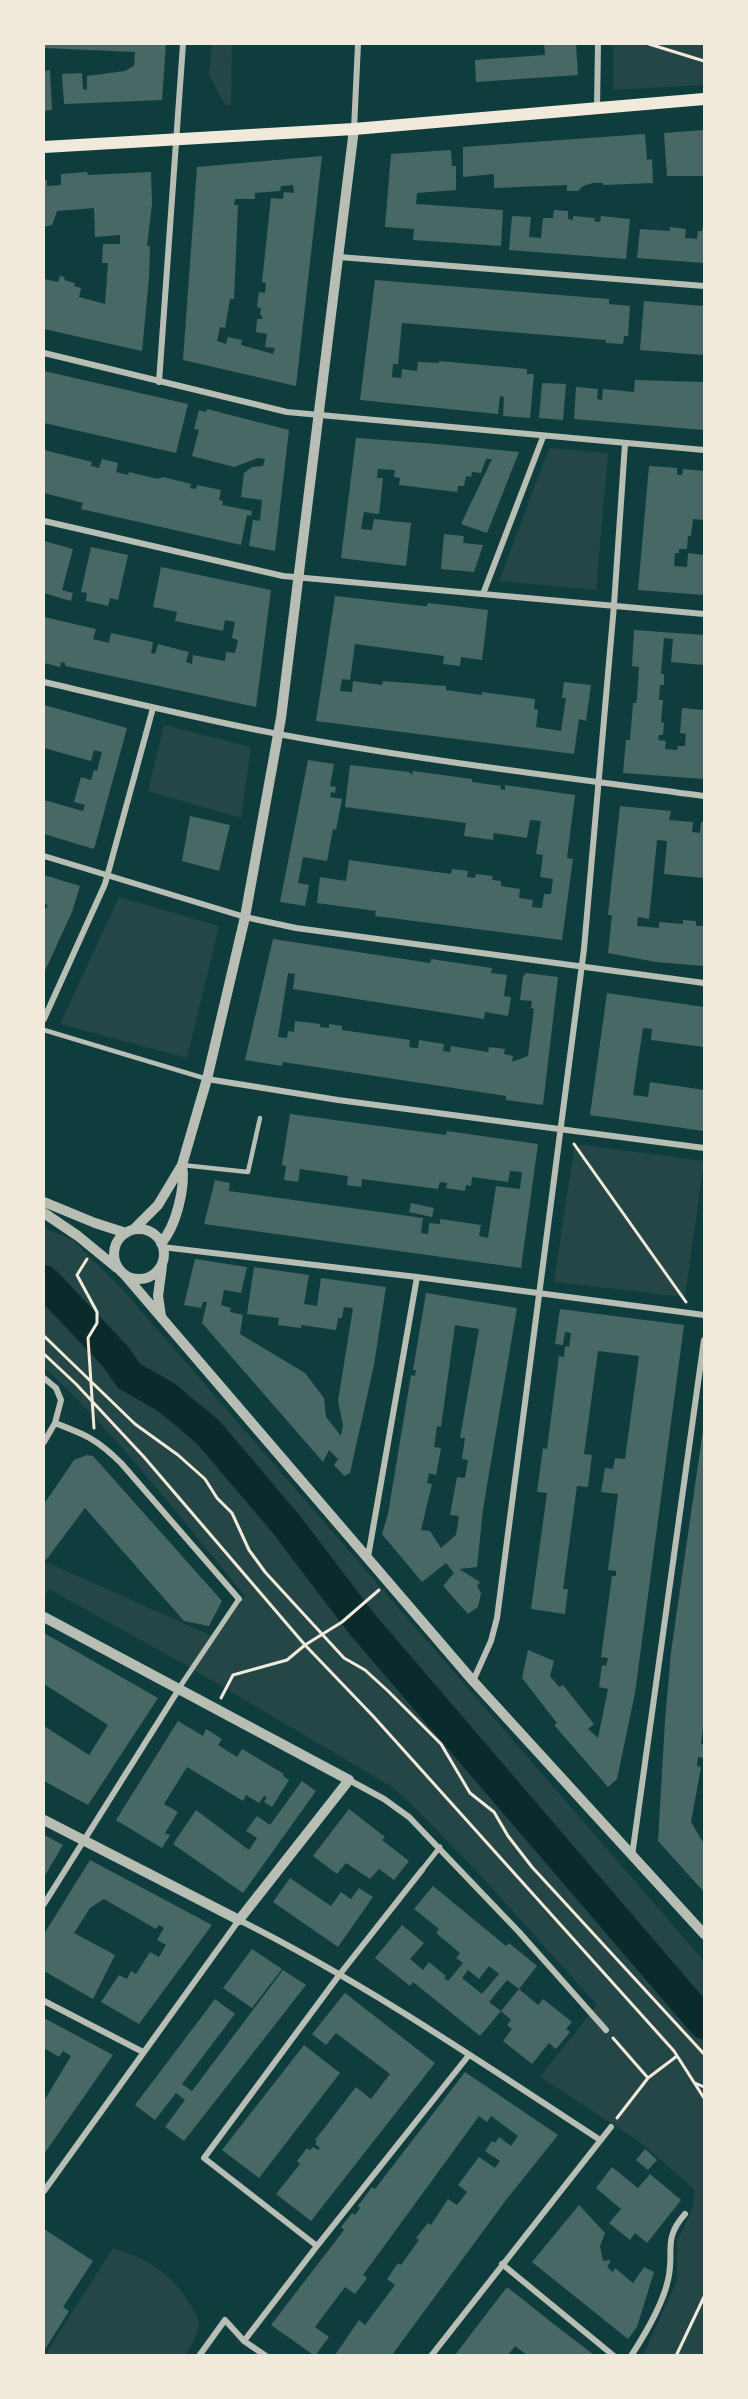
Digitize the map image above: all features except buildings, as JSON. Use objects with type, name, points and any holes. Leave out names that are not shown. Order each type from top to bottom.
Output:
[{"type":"main road","points":[[44,147],[354,129],[705,99]]},
{"type":"street","points":[[159,382],[183,44]]},
{"type":"street","points":[[358,44],[354,129],[300,578],[279,734],[245,917],[207,1079],[182,1165],[158,1205],[120,1238],[114,1250],[115,1263],[474,1681],[632,1857],[705,1934]]},
{"type":"street","points":[[597,108],[598,44]]},
{"type":"street","points":[[339,256],[705,286]]},
{"type":"street","points":[[44,353],[287,412],[705,450]]},
{"type":"street","points":[[483,594],[543,437]]},
{"type":"street","points":[[474,1681],[491,1641],[497,1618],[559,1129],[582,967],[626,444]]},
{"type":"street","points":[[44,521],[264,572],[300,578],[705,614]]},
{"type":"street","points":[[44,682],[153,708],[279,734],[495,769],[705,796]]},
{"type":"street","points":[[44,1019],[108,876],[153,708]]},
{"type":"street","points":[[44,856],[245,917],[320,932],[705,983]]},
{"type":"street","points":[[207,1079],[338,1100],[705,1148]]},
{"type":"street","points":[[161,1316],[158,1296],[163,1259],[162,1245],[174,1221],[183,1182],[182,1165]]},
{"type":"street","points":[[44,1202],[95,1223],[130,1231],[150,1232],[162,1245],[705,1315]]},
{"type":"street","points":[[44,1213],[132,1278],[146,1278],[157,1271],[163,1259]]},
{"type":"street","points":[[368,1557],[417,1277]]},
{"type":"street","points":[[632,1857],[705,1340]]},
{"type":"street","points":[[44,1378],[56,1388],[61,1400],[55,1423],[44,1442]]},
{"type":"street","points":[[44,1904],[179,1688],[239,1599],[121,1463],[93,1438],[55,1423]]},
{"type":"street","points":[[44,1617],[349,1780],[402,1811],[440,1847],[606,2030]]},
{"type":"street","points":[[44,2191],[239,1920],[349,1780]]},
{"type":"street","points":[[44,1820],[340,1974],[600,2140]]},
{"type":"street","points":[[317,2246],[204,2158],[340,1974],[440,1847]]},
{"type":"street","points":[[44,2001],[143,2052]]},
{"type":"street","points":[[244,2341],[469,2055]]},
{"type":"street","points":[[431,2355],[611,2127]]},
{"type":"street","points":[[631,2355],[666,2286],[670,2265],[670,2238],[675,2226],[685,2214]]},
{"type":"street","points":[[502,2264],[614,2355]]},
{"type":"street","points":[[199,2355],[225,2320],[244,2341],[266,2355]]},
{"type":"lane","points":[[44,1030],[207,1079]]},
{"type":"lane","points":[[182,1165],[248,1172],[260,1118]]},
{"type":"path","points":[[648,44],[705,61]]},
{"type":"path","points":[[559,1129],[578,1147],[694,1313]]},
{"type":"path","points":[[93,1438],[94,1403],[88,1338],[97,1323],[97,1312],[76,1275],[94,1248]]},
{"type":"path","points":[[44,1336],[135,1424],[178,1455],[205,1479],[217,1498],[232,1513],[249,1550],[265,1572],[344,1658],[365,1670],[441,1744],[470,1793],[494,1812],[508,1836],[532,1867],[705,2054]]},
{"type":"path","points":[[44,1354],[94,1403],[305,1645],[487,1842],[677,2056],[705,2098]]},
{"type":"path","points":[[216,1708],[233,1675],[287,1660],[305,1645],[342,1622],[377,1593],[387,1580]]},
{"type":"path","points":[[606,2030],[648,2078]]},
{"type":"path","points":[[611,2127],[648,2078],[677,2056]]},
{"type":"path","points":[[694,2082],[705,2086]]},
{"type":"path","points":[[676,2355],[705,2297]]},
{"type":"shaded area","points":[[232,44],[231,105],[225,105],[209,75],[212,45]]},
{"type":"shaded area","points":[[613,44],[704,44],[704,85],[613,90]]},
{"type":"shaded area","points":[[549,448],[608,453],[596,590],[499,581]]},
{"type":"shaded area","points":[[164,725],[251,747],[241,818],[148,791]]},
{"type":"shaded area","points":[[119,897],[219,926],[187,1058],[60,1024]]},
{"type":"shaded area","points":[[583,1145],[704,1161],[685,1297],[554,1282],[574,1148]]},
{"type":"shaded area","points":[[44,1228],[73,1240],[125,1292],[704,1961],[704,2355],[643,2355],[677,2281],[677,2241],[692,2210],[695,2190],[640,2142],[540,2077],[597,2005],[473,1867],[403,1796],[389,1785],[194,1670],[245,1596],[123,1449],[44,1367]]},
{"type":"shaded area","points":[[44,1561],[212,1636],[191,1668],[49,1589],[46,1594],[44,1593]]},
{"type":"shaded area","points":[[113,2248],[157,2268],[183,2293],[196,2315],[199,2326],[186,2355],[45,2355]]},
{"type":"waterway","points":[[44,1281],[116,1357],[129,1376],[166,1397],[208,1432],[286,1524],[362,1624],[704,2023]]}]
